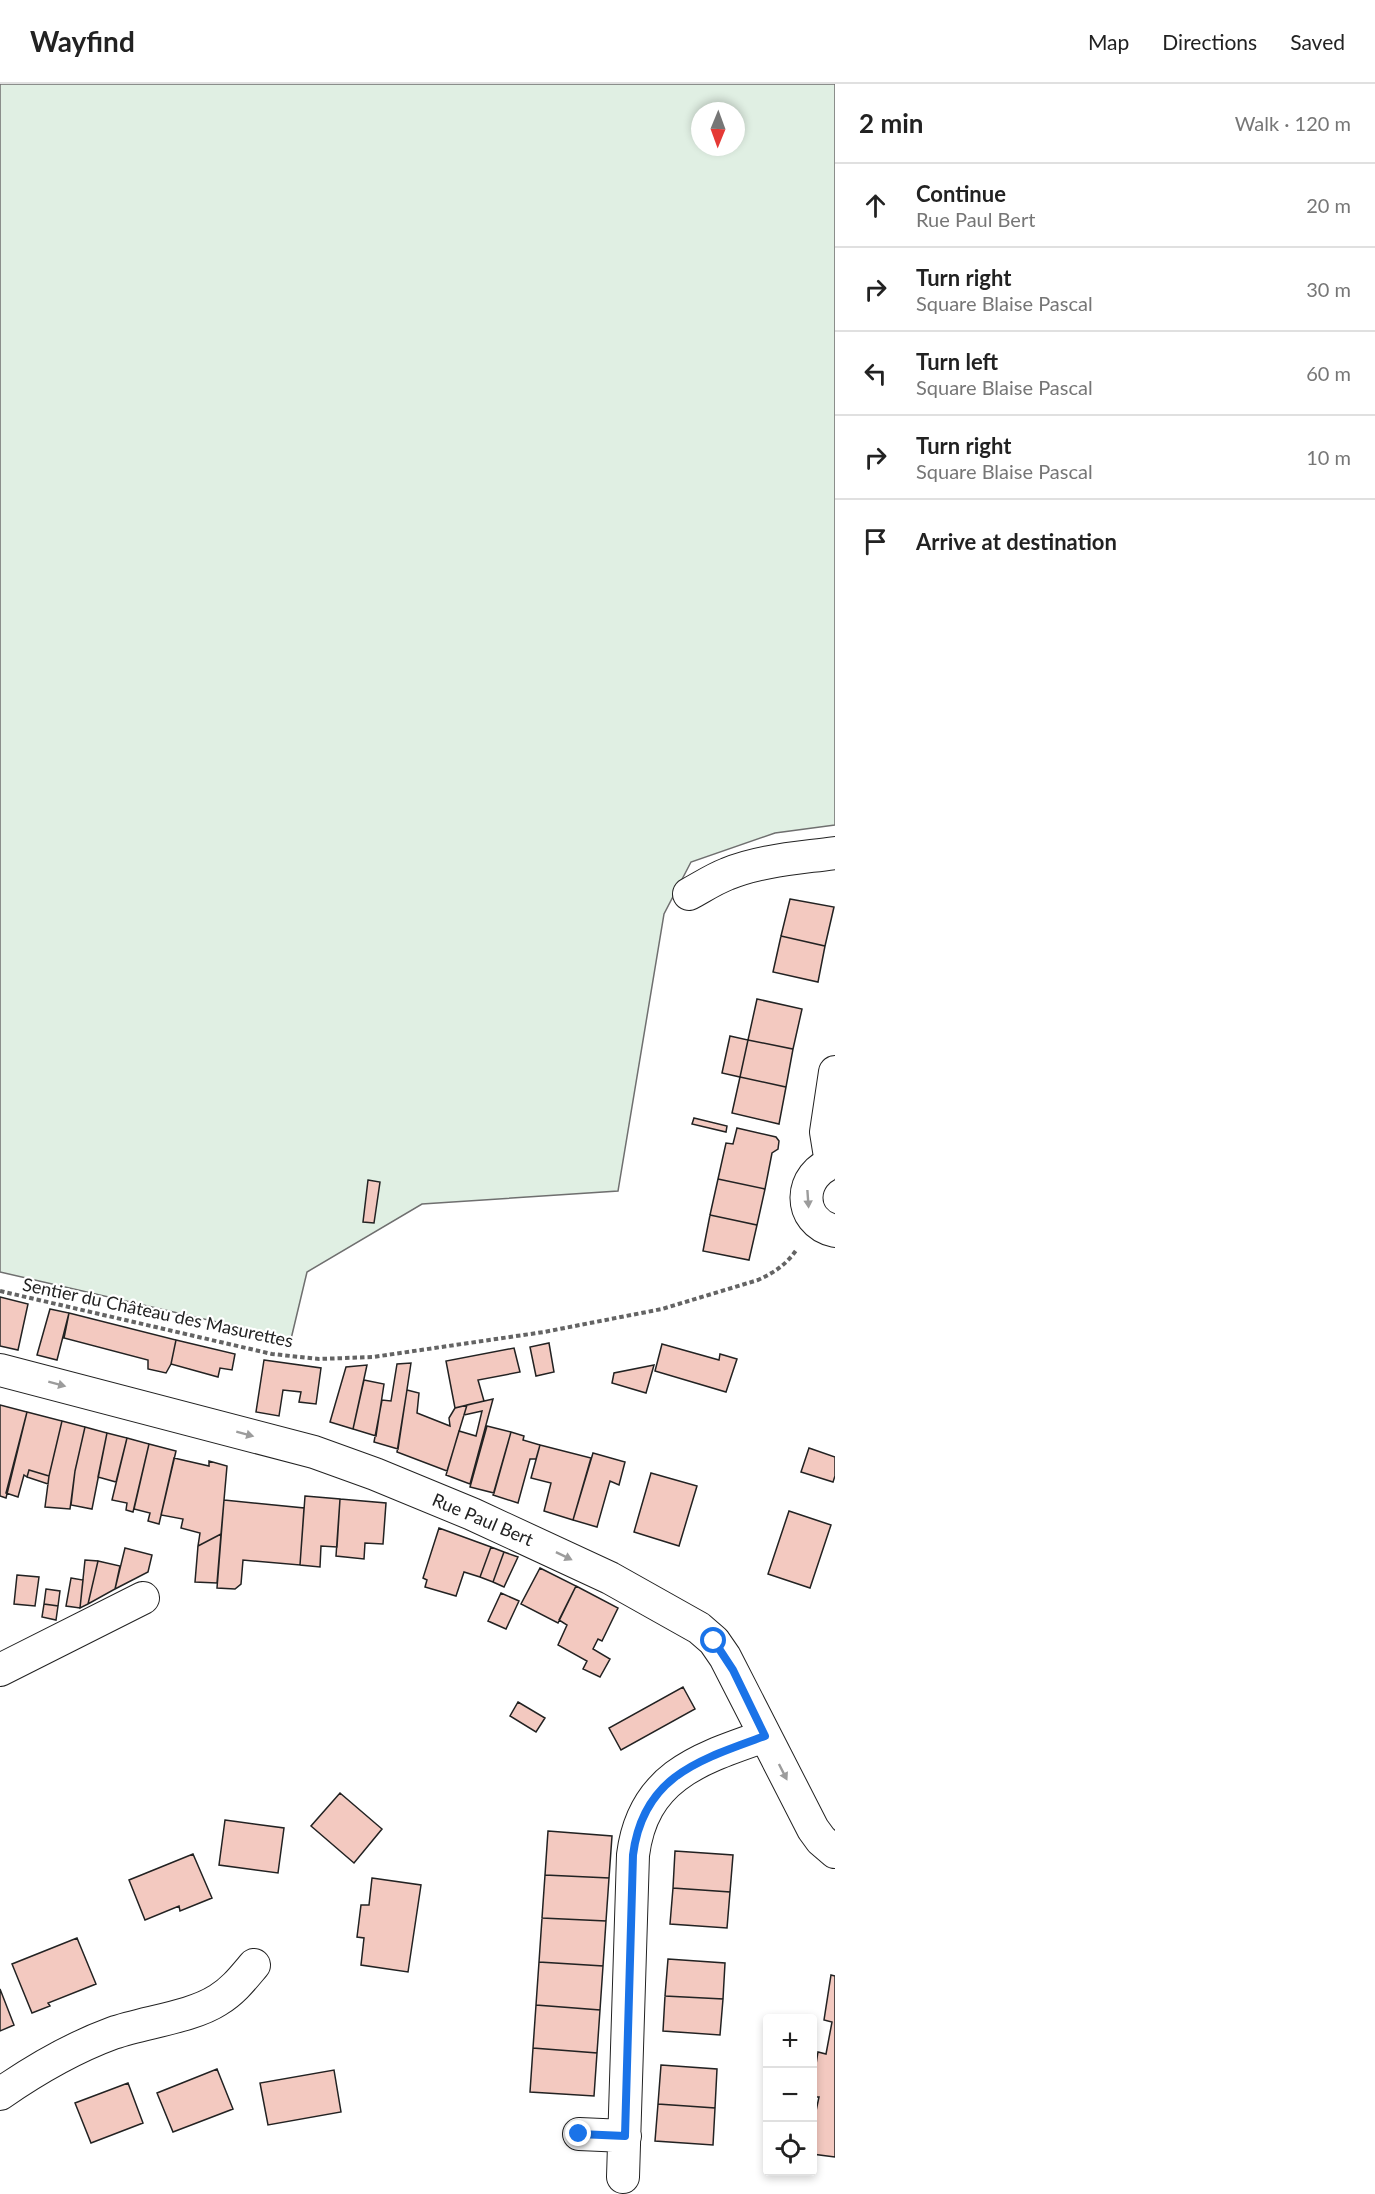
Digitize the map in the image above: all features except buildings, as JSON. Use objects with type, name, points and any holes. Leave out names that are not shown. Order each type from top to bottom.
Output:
[{"type":"street","points":[[689,894],[745,868],[835,853]]},
{"type":"street","points":[[825,1226],[811,1214],[806,1200],[808,1184],[817,1171],[833,1162],[826,1132],[835,1072]]},
{"type":"street","name":"Rue Paul Bert","points":[[0,1370],[314,1452],[417,1491],[542,1545],[610,1578],[686,1620],[706,1634],[725,1657],[813,1829],[835,1852]]},
{"type":"street","points":[[0,1670],[143,1598]]},
{"type":"street","points":[[623,2177],[633,1855],[640,1822],[647,1807],[657,1794],[703,1758],[765,1736]]},
{"type":"street","points":[[0,2094],[47,2063],[81,2047],[131,2027],[181,2015],[216,2002],[228,1993],[254,1965]]},
{"type":"street","points":[[579,2134],[625,2136]]},
{"type":"path","name":"Sentier du Château des Masurettes","points":[[0,1291],[272,1354],[319,1359],[374,1357],[544,1332],[662,1309],[727,1291],[774,1273],[825,1226]]},
{"type":"green space","points":[[0,84],[835,84],[835,825],[775,833],[691,862],[664,914],[618,1191],[422,1204],[307,1272],[291,1339],[0,1272]]},
{"type":"route","points":[[579,2134],[625,2136],[633,1855],[635,1838],[647,1807],[670,1782],[703,1758],[765,1736],[733,1670],[714,1641]]}]
